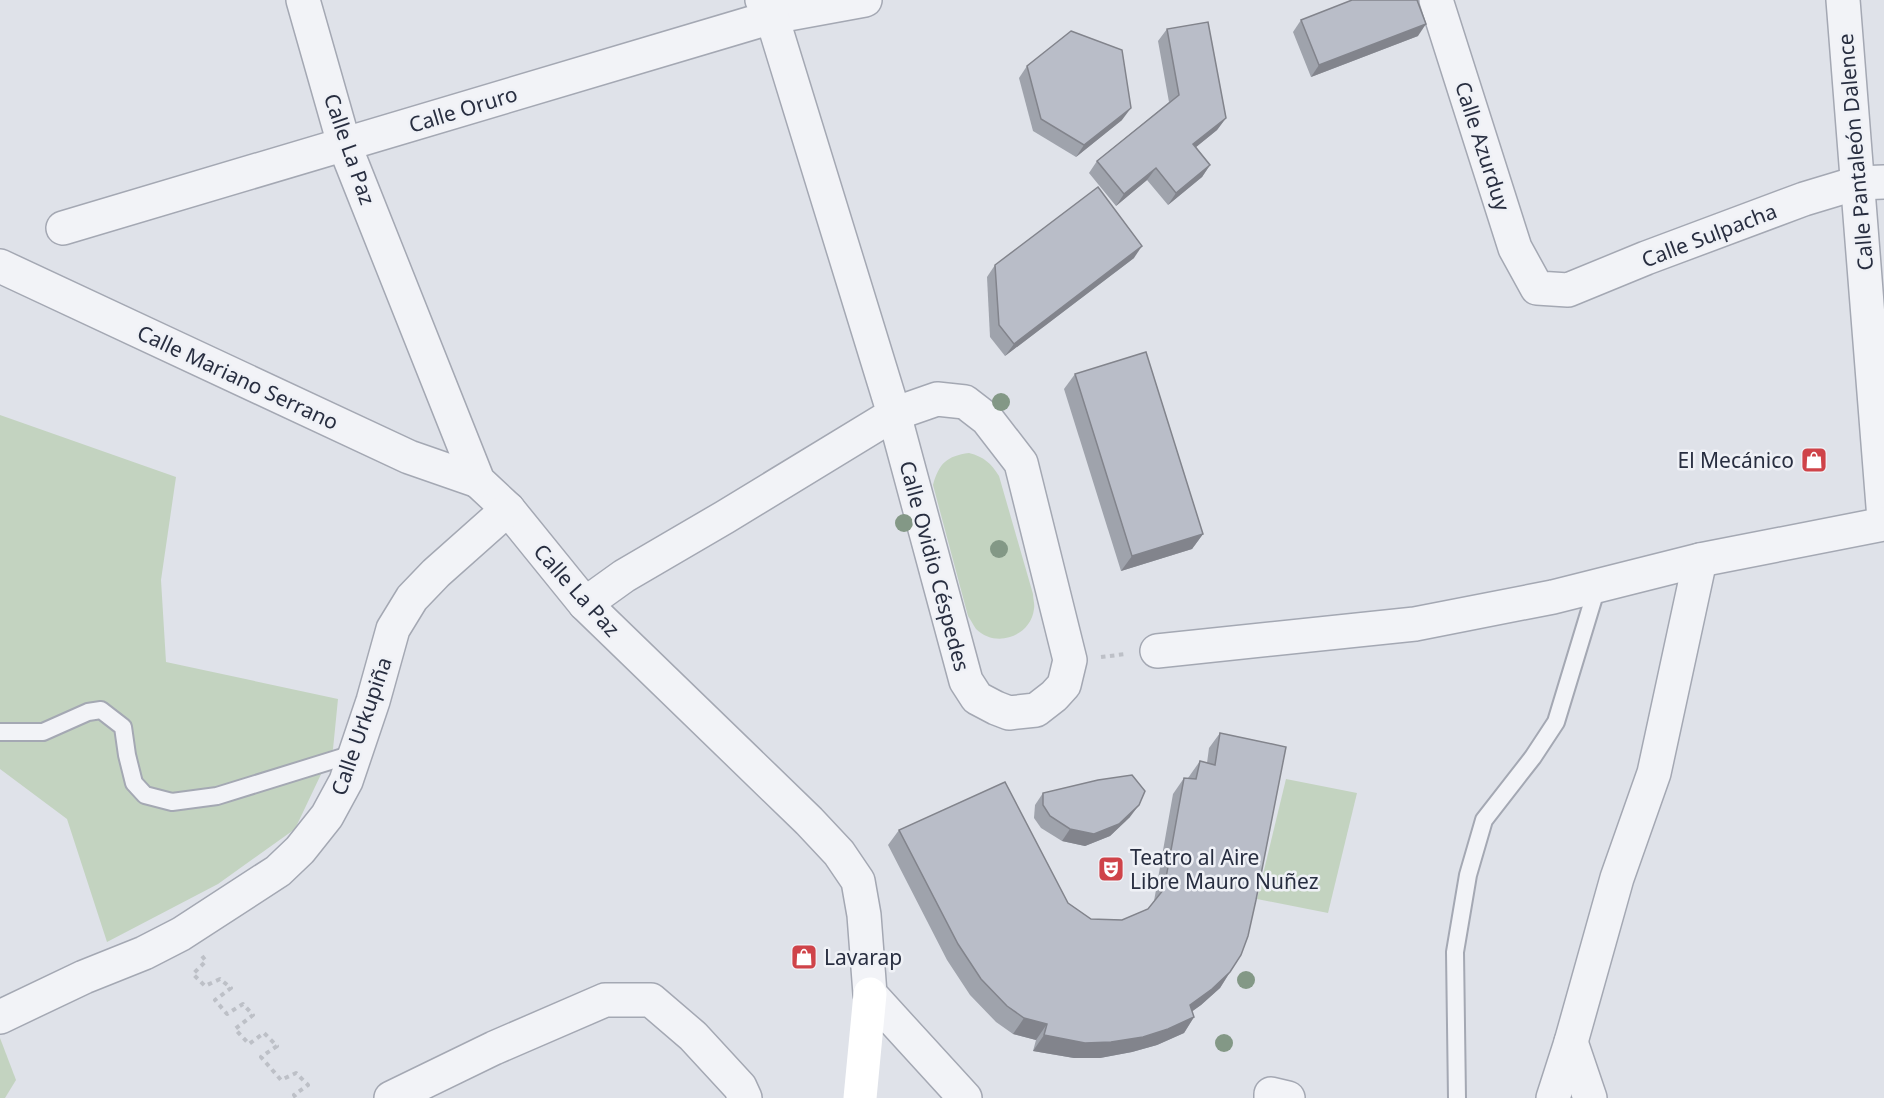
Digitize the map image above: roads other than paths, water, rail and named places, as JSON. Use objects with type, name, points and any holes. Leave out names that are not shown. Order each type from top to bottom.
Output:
[{"type":"street","name":"Calle La Paz","points":[[303,0],[344,144],[478,481],[508,509],[585,604],[809,821],[839,853],[858,881],[864,915],[870,994]]},
{"type":"street","name":"Calle Oruro","points":[[63,228],[344,144],[767,8],[865,0]]},
{"type":"street","name":"Calle Azurduy","points":[[1436,0],[1515,248],[1537,288]]},
{"type":"street","name":"Calle Pantaleón Dalence","points":[[1843,0],[1871,182],[1884,519]]},
{"type":"street","name":"Calle Ovidio Céspedes","points":[[767,8],[894,414],[966,681],[977,698],[996,708],[1009,713],[1036,710],[1064,685],[1070,660],[1021,463],[987,419],[965,402],[937,399],[894,414]]},
{"type":"street","name":"Calle Sulpacha","points":[[1537,288],[1568,290],[1804,199],[1871,182]]},
{"type":"street","name":"Calle Mariano Serrano","points":[[0,266],[409,457],[478,481]]},
{"type":"street","points":[[585,604],[624,576],[894,414]]},
{"type":"street","name":"Calle Urkupiña","points":[[0,1017],[84,977],[144,953],[181,934],[278,871],[300,849],[327,816],[346,781],[373,701],[393,629],[412,598],[436,573],[508,509]]},
{"type":"street","points":[[1157,651],[1415,624],[1554,597],[1700,560],[1884,524]]},
{"type":"street","points":[[1553,1098],[1617,878],[1654,773],[1700,560]]},
{"type":"street","points":[[860,1098],[870,994]]},
{"type":"street","points":[[870,994],[965,1098]]},
{"type":"street","points":[[392,1098],[494,1048],[605,1000],[651,1000],[693,1036],[740,1087],[745,1098]]},
{"type":"street","points":[[1571,1042],[1590,1098]]},
{"type":"street","points":[[1271,1098],[1271,1095],[1288,1098]]},
{"type":"lane","points":[[1457,1098],[1455,952],[1468,875],[1484,820],[1533,757],[1556,722],[1597,587]]},
{"type":"lane","points":[[0,732],[43,732],[88,712],[101,710],[123,727],[134,783],[145,795],[172,802],[216,796],[356,753]]},
{"type":"place","name":"El Mecánico","points":[[1814,460]]},
{"type":"place","name":"Teatro al Aire Libre Mauro Nuñez","points":[[1111,869]]},
{"type":"place","name":"Lavarap","points":[[804,957]]}]
